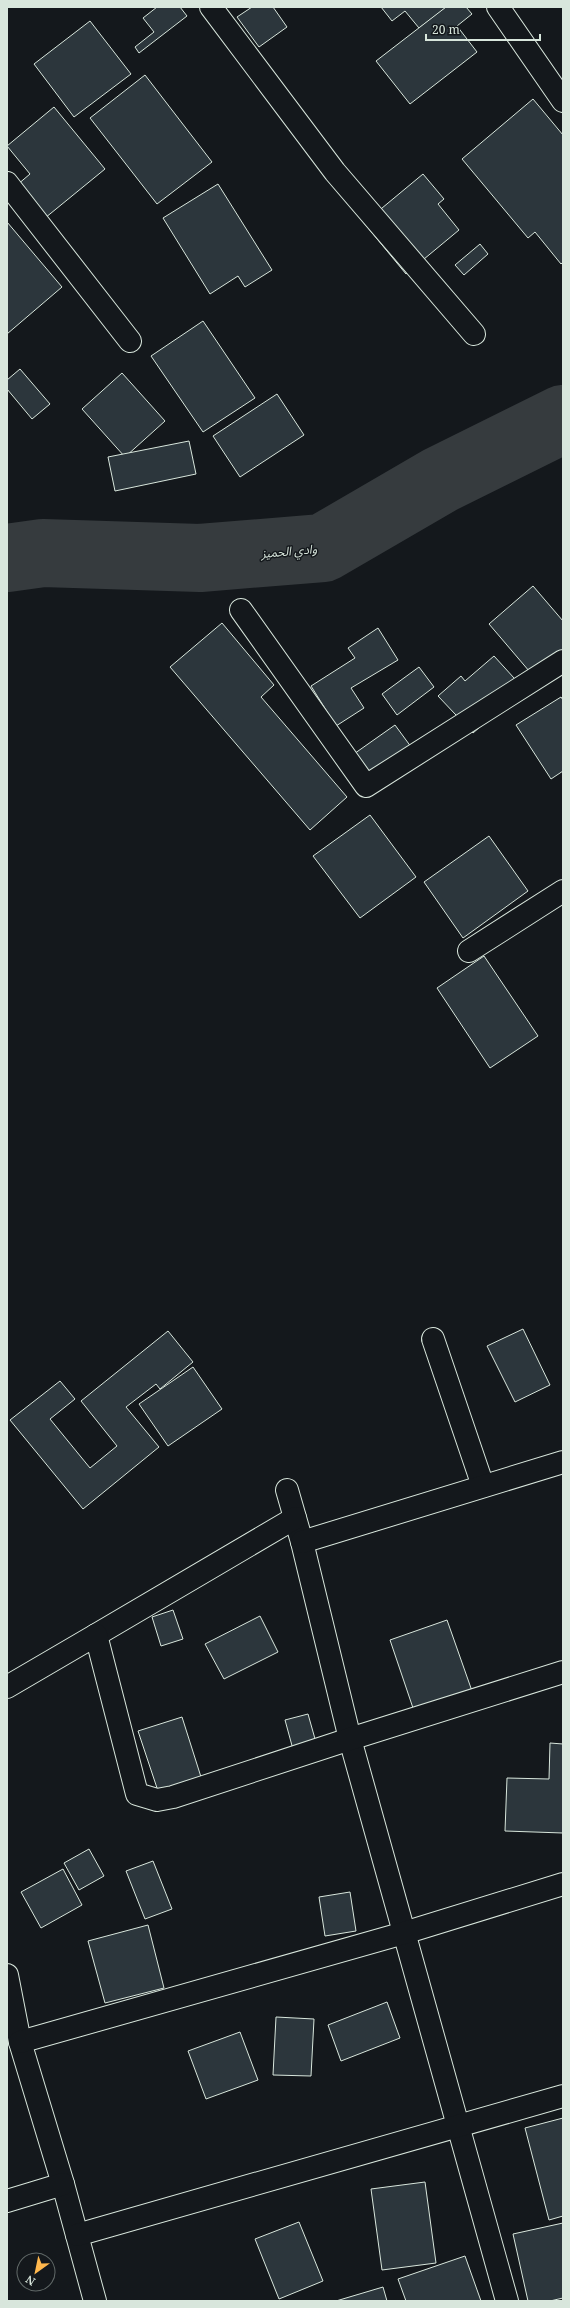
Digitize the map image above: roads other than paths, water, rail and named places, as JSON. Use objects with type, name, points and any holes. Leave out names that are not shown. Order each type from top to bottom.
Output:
[{"type":"street","points":[[211,7],[335,172],[474,334]]},
{"type":"street","points":[[498,7],[563,101]]},
{"type":"street","points":[[7,184],[130,340]]},
{"type":"street","points":[[241,610],[366,786],[563,661]]},
{"type":"street","points":[[469,951],[563,891]]},
{"type":"street","points":[[433,1338],[483,1486]]},
{"type":"street","points":[[302,1542],[563,1462]]},
{"type":"street","points":[[287,1490],[302,1542],[350,1739],[507,2301]]},
{"type":"street","points":[[7,1687],[295,1518]]},
{"type":"street","points":[[96,1635],[137,1794],[157,1800],[173,1797],[350,1739],[563,1672]]},
{"type":"street","points":[[20,2042],[404,1933],[563,1884]]},
{"type":"street","points":[[7,1979],[20,2042],[63,2184],[95,2301]]},
{"type":"street","points":[[77,2235],[458,2128],[563,2096]]},
{"type":"street","points":[[7,2201],[63,2184]]},
{"type":"waterway","name":"وادي الحميز","points":[[7,558],[43,553],[200,558],[323,548],[440,480],[563,419]]}]
